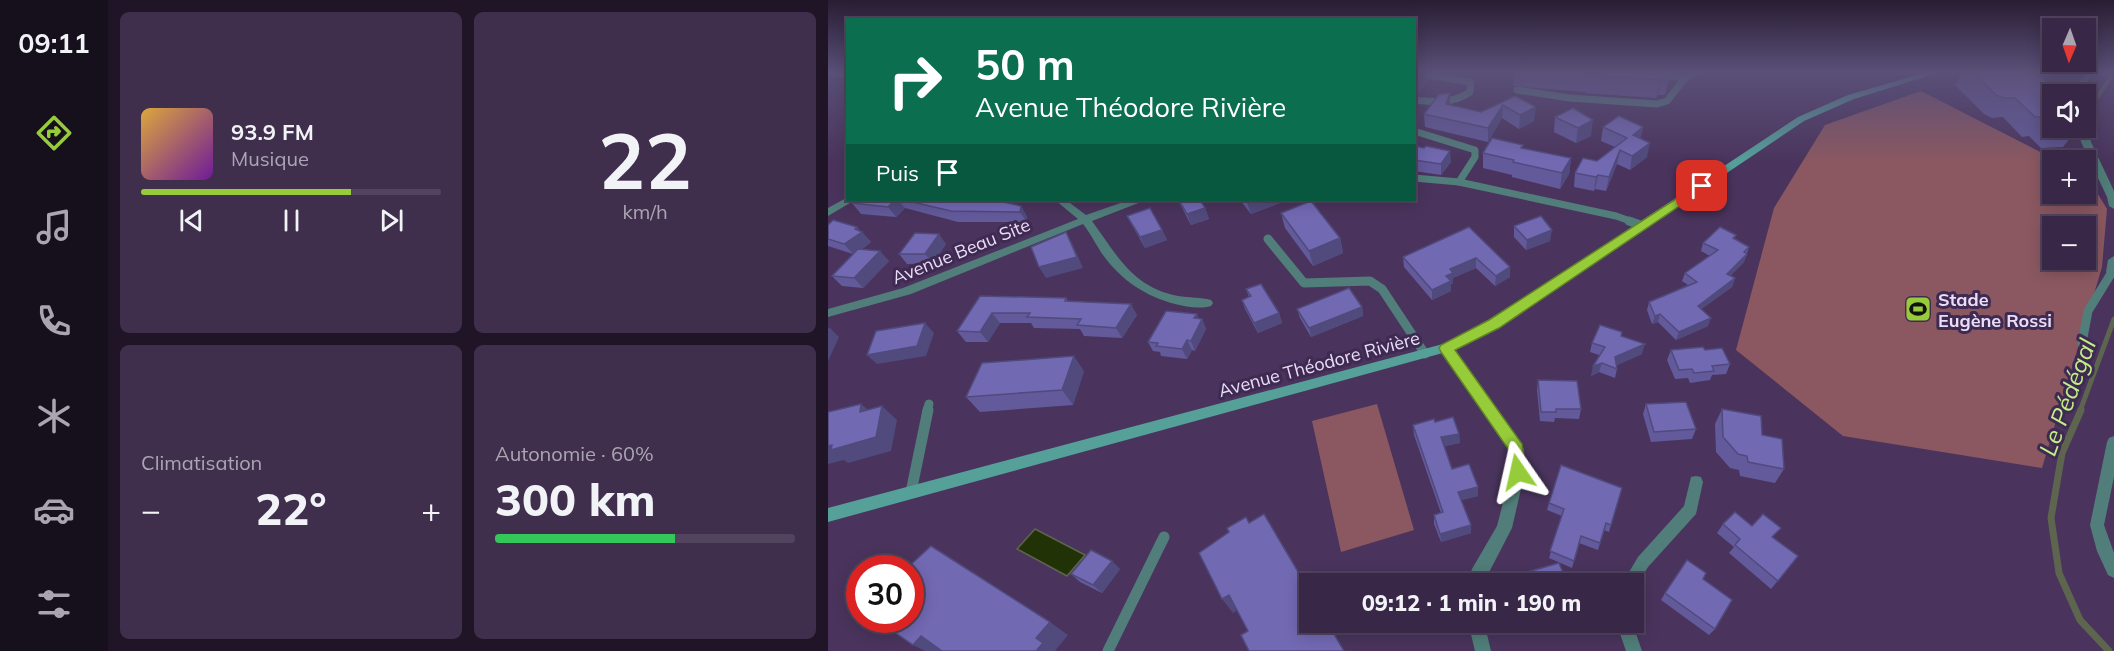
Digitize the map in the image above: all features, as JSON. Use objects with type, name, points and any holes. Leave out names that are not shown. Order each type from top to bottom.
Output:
[{"type":"main road","name":"Avenue Théodore Rivière","points":[[828,515],[1446,348],[1494,324],[1801,119],[1839,102]]},
{"type":"street","points":[[2085,138],[2114,206]]},
{"type":"street","points":[[828,213],[848,201]]},
{"type":"street","points":[[1061,201],[1084,218],[1109,255],[1134,280],[1153,294],[1185,303],[1207,303]]},
{"type":"street","name":"Avenue Beau Site","points":[[828,313],[866,305],[919,288],[1084,218],[1134,201]]},
{"type":"street","points":[[1446,348],[1517,449],[1518,472],[1504,528],[1479,573]]},
{"type":"street","points":[[2114,442],[2097,525],[2114,570]]},
{"type":"street","points":[[1636,573],[1643,562],[1691,509],[1696,482]]},
{"type":"street","points":[[1479,633],[1483,651]]},
{"type":"street","points":[[1628,633],[1634,651]]},
{"type":"lane","points":[[1634,102],[1662,102]]},
{"type":"lane","points":[[1416,132],[1475,150],[1475,157],[1459,182]]},
{"type":"lane","points":[[1416,178],[1459,182],[1616,216],[1643,226]]},
{"type":"lane","points":[[1268,238],[1304,283],[1370,281],[1382,289],[1425,354]]},
{"type":"lane","points":[[2082,343],[2088,310],[2113,269]]},
{"type":"lane","points":[[911,492],[929,404]]},
{"type":"lane","points":[[1108,651],[1164,537]]},
{"type":"shaded area","name":"Stade Eugène Rossi","points":[[1889,102],[1943,102],[2042,153],[2042,204],[2096,204],[2096,191],[2107,209],[2102,267],[2042,468],[1843,436],[1736,350],[1774,208],[1825,125]]},
{"type":"shaded area","points":[[1377,404],[1414,530],[1341,552],[1312,421]]},
{"type":"shaded area","points":[[1035,529],[1085,555],[1067,576],[1017,549]]},
{"type":"building","points":[[1433,102],[1447,102],[1481,112],[1501,102],[1527,102],[1536,107],[1520,115],[1503,105],[1488,128],[1424,114]]},
{"type":"building","points":[[2020,102],[2042,102],[2042,117],[2035,117]]},
{"type":"building","points":[[1573,108],[1593,120],[1578,128],[1555,117]]},
{"type":"building","points":[[1619,116],[1643,127],[1633,135],[1650,143],[1632,156],[1620,150],[1609,177],[1575,173],[1583,158],[1597,161],[1627,138],[1603,127]]},
{"type":"building","points":[[1492,138],[1523,145],[1521,148],[1571,158],[1562,173],[1513,162],[1514,160],[1483,153]]},
{"type":"building","points":[[1416,146],[1450,151],[1441,164],[1416,160]]},
{"type":"building","points":[[855,201],[894,201],[888,207],[852,203]]},
{"type":"building","points":[[908,201],[998,201],[1021,206],[1020,212],[951,211]]},
{"type":"building","points":[[1180,201],[1201,201],[1205,208],[1187,214]]},
{"type":"building","points":[[1311,201],[1340,238],[1309,251],[1281,213]]},
{"type":"building","points":[[1150,208],[1162,230],[1140,237],[1127,216]]},
{"type":"building","points":[[1541,216],[1552,230],[1527,240],[1514,226]]},
{"type":"building","points":[[833,220],[857,227],[855,229],[862,232],[844,244],[828,239],[828,225]]},
{"type":"building","points":[[1469,227],[1510,267],[1496,276],[1476,258],[1450,269],[1453,273],[1446,276],[1451,281],[1432,290],[1403,257]]},
{"type":"building","points":[[1720,227],[1736,235],[1733,238],[1749,247],[1744,252],[1747,254],[1727,274],[1735,278],[1698,306],[1711,318],[1679,332],[1660,314],[1655,316],[1649,302],[1697,282],[1685,273],[1718,250],[1703,243]]},
{"type":"building","points":[[1066,232],[1077,257],[1039,267],[1031,247]]},
{"type":"building","points":[[915,233],[939,234],[925,254],[899,254]]},
{"type":"building","points":[[858,249],[880,251],[854,278],[832,276]]},
{"type":"building","points":[[1261,284],[1279,313],[1254,323],[1242,300],[1251,296],[1246,289]]},
{"type":"building","points":[[1349,288],[1362,307],[1309,328],[1297,309]]},
{"type":"building","points":[[980,296],[1066,298],[1065,301],[1131,304],[1116,328],[1077,325],[1081,319],[1027,317],[1030,313],[992,313],[980,332],[957,331]]},
{"type":"building","points":[[1166,311],[1197,314],[1194,318],[1202,319],[1191,341],[1187,340],[1182,349],[1156,346],[1158,343],[1148,342]]},
{"type":"building","points":[[925,323],[917,346],[867,355],[876,331]]},
{"type":"building","points":[[1600,325],[1622,332],[1621,336],[1645,344],[1615,357],[1617,369],[1602,363],[1593,366],[1605,347],[1592,343]]},
{"type":"building","points":[[1703,347],[1705,350],[1722,348],[1730,364],[1712,366],[1714,371],[1694,373],[1692,369],[1679,370],[1671,350]]},
{"type":"building","points":[[1074,356],[1062,390],[966,397],[982,363]]},
{"type":"building","points":[[1538,380],[1577,381],[1581,409],[1556,409],[1556,412],[1541,412]]},
{"type":"building","points":[[1686,402],[1696,429],[1654,432],[1646,404]]},
{"type":"building","points":[[861,404],[860,412],[882,406],[876,437],[831,450],[832,445],[828,446],[828,412]]},
{"type":"building","points":[[1722,409],[1761,416],[1762,435],[1782,439],[1784,469],[1748,462],[1747,456],[1738,454],[1723,437]]},
{"type":"building","points":[[1453,417],[1459,434],[1441,437],[1452,469],[1469,464],[1478,487],[1458,492],[1471,525],[1440,534],[1434,515],[1443,512],[1413,425]]},
{"type":"building","points":[[1561,465],[1622,488],[1611,525],[1606,523],[1600,543],[1581,536],[1574,561],[1550,551],[1564,509],[1549,503]]},
{"type":"building","points":[[1735,512],[1752,526],[1763,514],[1781,528],[1772,537],[1798,556],[1778,581],[1735,545],[1740,539],[1723,524]]},
{"type":"building","points":[[1264,514],[1299,573],[1299,633],[1333,633],[1344,651],[1249,651],[1241,635],[1248,631],[1229,595],[1222,599],[1199,553],[1229,532],[1227,528],[1246,517],[1249,523]]},
{"type":"building","points":[[931,546],[1050,622],[1036,638],[1043,643],[1036,651],[942,651],[921,636],[913,645],[896,633],[924,633],[924,555],[921,555]]},
{"type":"building","points":[[1091,550],[1112,561],[1093,585],[1071,574]]},
{"type":"building","points":[[1687,560],[1706,573],[1703,579],[1732,600],[1715,629],[1665,593]]},
{"type":"building","points":[[1559,563],[1563,573],[1524,573]]},
{"type":"waterway","name":"Le Pédégal","points":[[2080,411],[2114,319]]},
{"type":"waterway","name":"Le Pédégal","points":[[2081,410],[2062,453],[2051,518],[2059,573],[2080,620],[2109,651]]},
{"type":"place","name":"Stade Eugène Rossi","points":[[1918,309]]},
{"type":"route","points":[[1518,472],[1517,449],[1446,348],[1494,324],[1702,186]]}]
